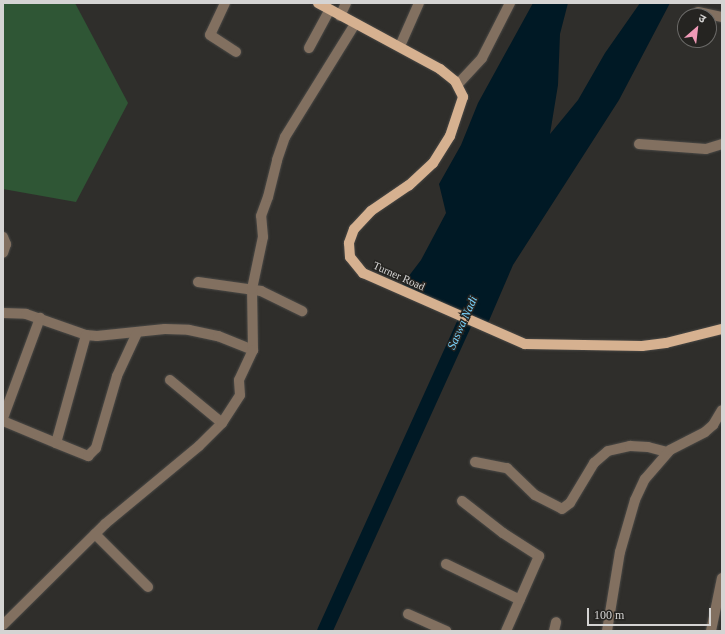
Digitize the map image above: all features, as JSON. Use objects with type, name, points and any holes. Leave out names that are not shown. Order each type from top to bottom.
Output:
[{"type":"main road","points":[[318,3],[329,11],[400,46],[440,69],[458,84]]},
{"type":"main road","name":"Turner Road","points":[[458,84],[461,90],[462,103],[444,148],[420,177],[361,220],[350,237],[349,249],[352,262],[374,278],[525,344],[642,346],[666,343],[722,329]]},
{"type":"street","points":[[225,3],[210,35],[236,52]]},
{"type":"street","points":[[340,16],[346,3]]},
{"type":"street","points":[[400,46],[419,3]]},
{"type":"street","points":[[458,84],[482,58],[510,3]]},
{"type":"street","points":[[309,48],[329,11]]},
{"type":"street","points":[[3,625],[94,534],[199,446],[222,423],[240,395],[239,380],[253,350],[252,289],[263,237],[261,216],[283,144],[355,24]]},
{"type":"street","points":[[639,144],[706,149],[722,144]]},
{"type":"street","points":[[3,237],[6,244],[3,253]]},
{"type":"street","points":[[198,282],[252,289],[272,295],[302,311]]},
{"type":"street","points":[[3,313],[26,314],[86,335],[114,336],[165,329],[189,330],[218,336],[253,350]]},
{"type":"street","points":[[40,318],[3,420],[84,455],[94,453],[117,376],[137,333]]},
{"type":"street","points":[[56,443],[86,335]]},
{"type":"street","points":[[170,380],[222,423]]},
{"type":"street","points":[[607,631],[620,552],[631,512],[645,479],[667,452],[698,437],[718,425],[722,410]]},
{"type":"street","points":[[475,462],[507,468],[535,495],[562,509],[570,503],[594,463],[608,451],[630,446],[648,447],[667,452]]},
{"type":"street","points":[[462,500],[503,533],[539,556],[506,631]]},
{"type":"street","points":[[94,534],[148,587]]},
{"type":"street","points":[[446,564],[520,600]]},
{"type":"street","points":[[711,631],[722,578]]},
{"type":"street","points":[[408,614],[446,631]]},
{"type":"green space","points":[[3,3],[75,3],[128,103],[76,202],[3,189]]},
{"type":"water","points":[[533,3],[568,3],[560,34],[558,85],[550,134],[578,100],[605,53],[640,3],[670,3],[619,100],[513,265],[488,323],[402,285],[421,260],[446,213],[439,184],[461,145],[478,103]]},
{"type":"waterway","name":"Saswa Nadi","points":[[324,631],[472,304]]}]
